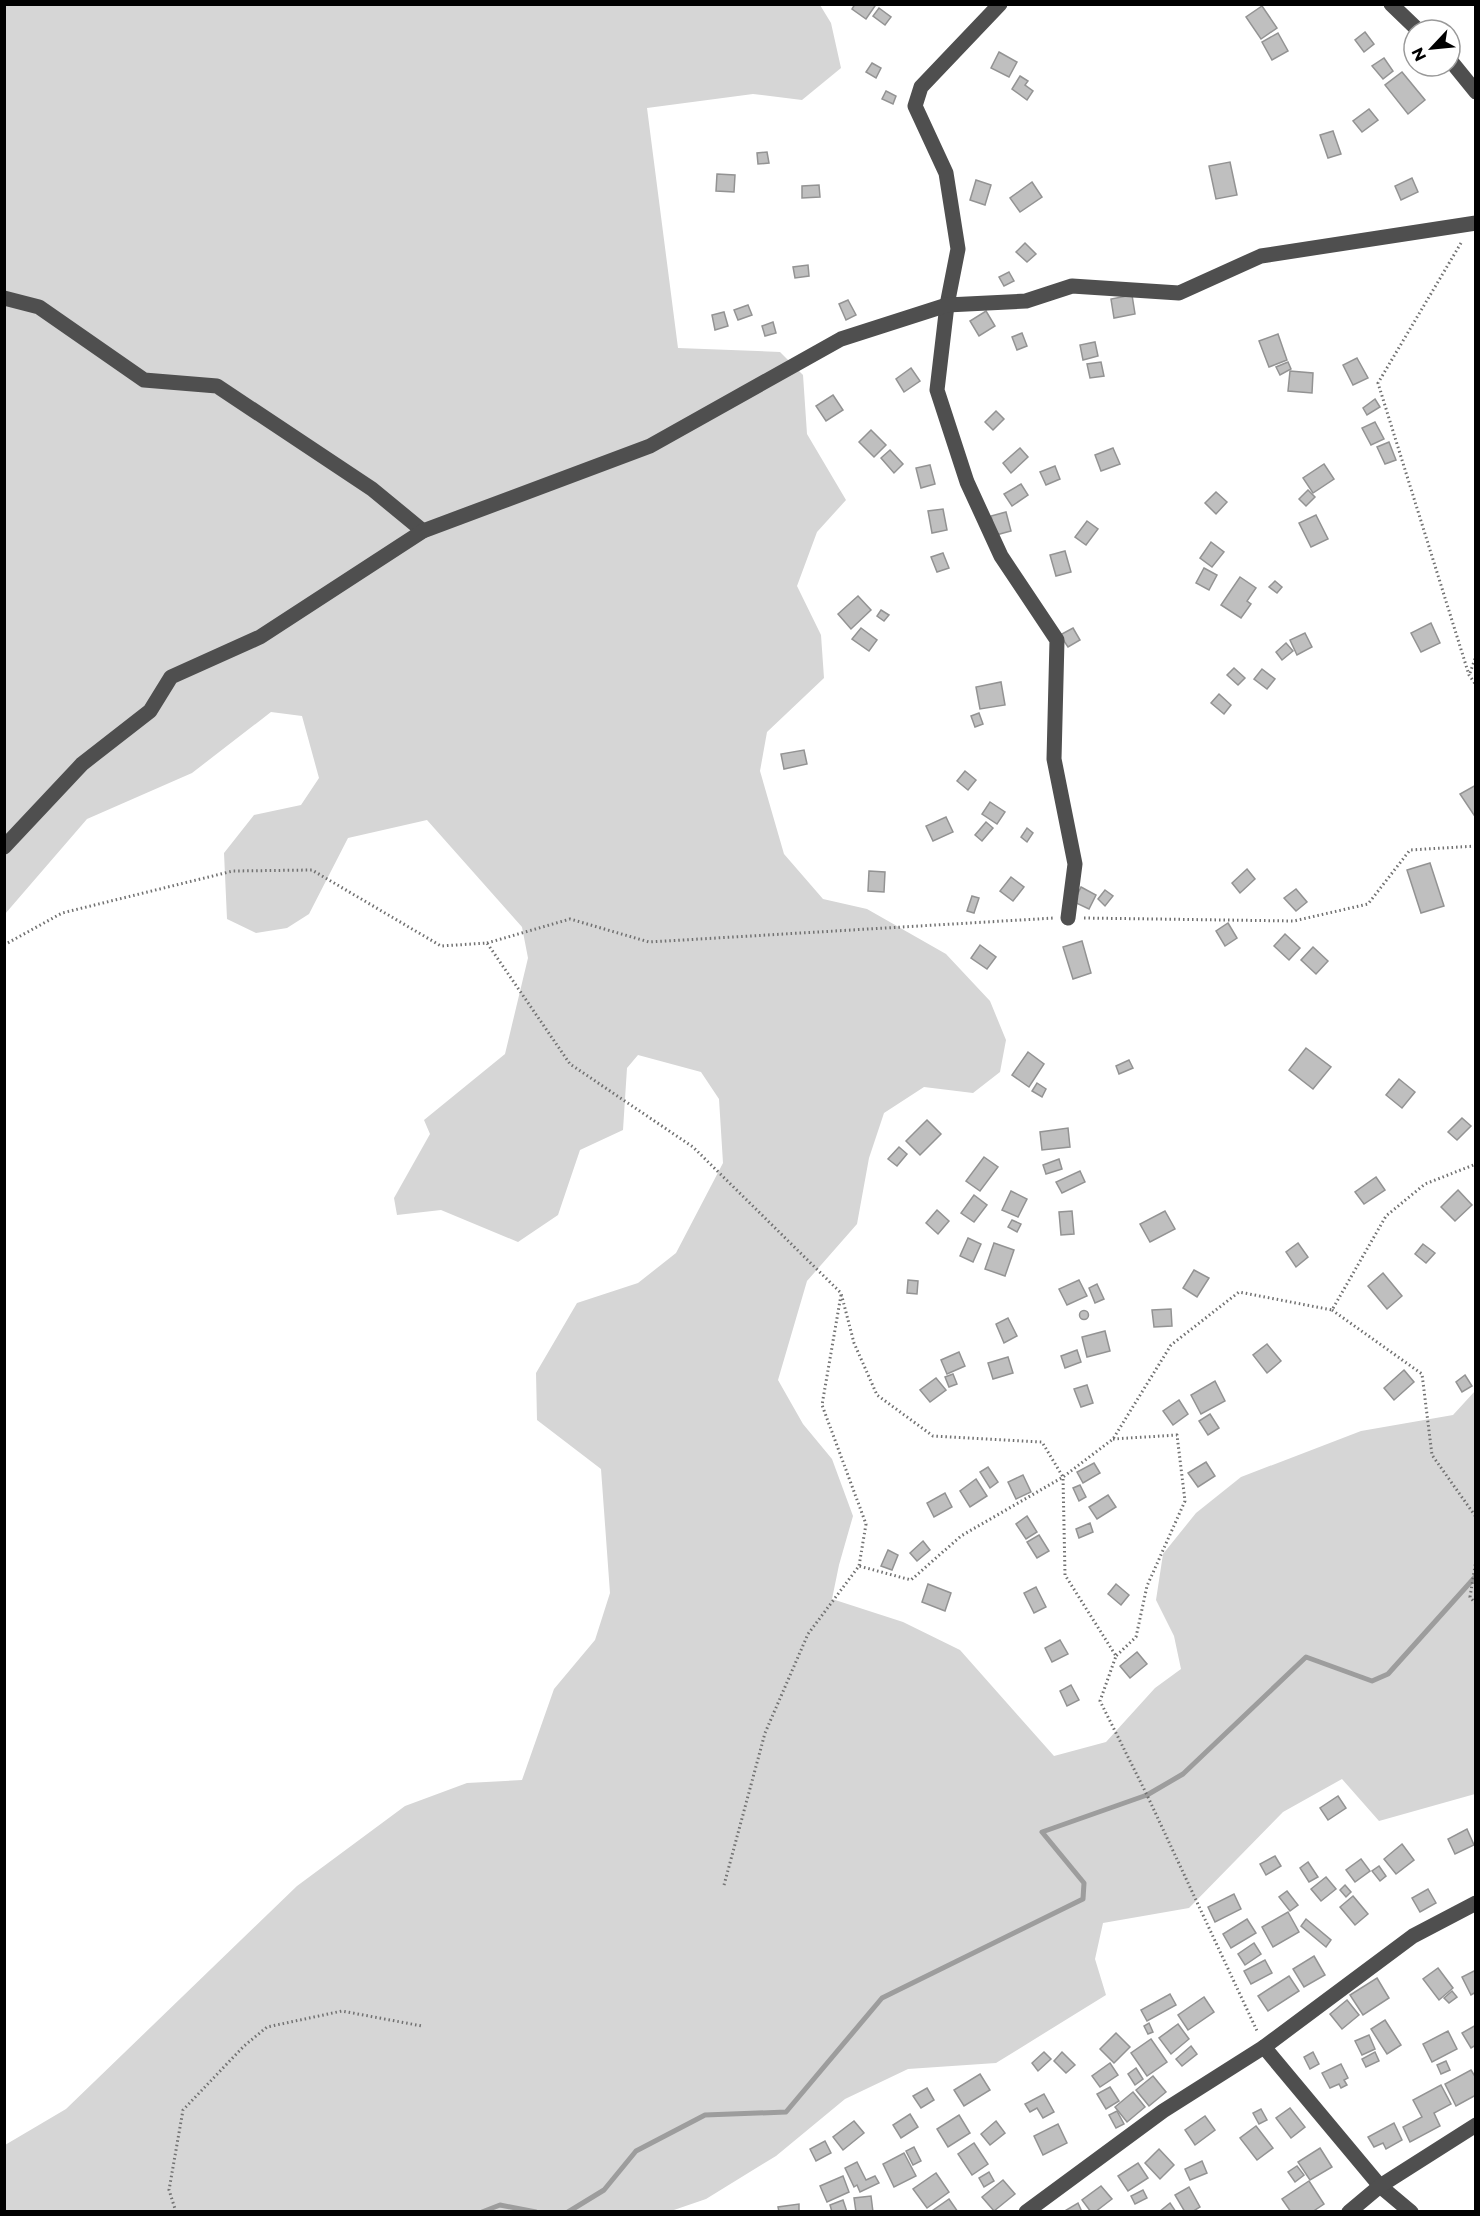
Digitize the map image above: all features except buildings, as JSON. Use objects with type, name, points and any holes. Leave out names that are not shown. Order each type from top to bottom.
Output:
[{"type":"street","points":[[1000,4],[921,87],[915,106],[946,173],[958,249],[947,304],[937,390],[967,482],[1001,556],[1057,640],[1054,759],[1075,864],[1068,918]]},
{"type":"street","points":[[1391,4],[1406,18]]},
{"type":"street","points":[[1462,75],[1476,92]]},
{"type":"street","points":[[4,847],[82,764],[150,711],[171,677],[260,637],[423,531],[650,446],[841,339],[947,304],[1026,301],[1072,286],[1179,293],[1261,256],[1474,223]]},
{"type":"street","points":[[4,298],[39,307],[144,380],[217,386],[372,489],[423,531]]},
{"type":"street","points":[[1026,2211],[1163,2111],[1264,2047],[1413,1936],[1476,1903]]},
{"type":"street","points":[[1264,2047],[1380,2186],[1411,2211]]},
{"type":"street","points":[[1349,2211],[1380,2186],[1476,2125]]},
{"type":"path","points":[[1474,223],[1378,383],[1469,675],[1476,685]]},
{"type":"path","points":[[1469,675],[1476,656]]},
{"type":"path","points":[[4,945],[62,913],[233,871],[312,870],[441,946],[487,943],[570,919],[649,942],[1068,918],[1294,921],[1368,904],[1410,850],[1476,846]]},
{"type":"path","points":[[487,943],[570,1064],[693,1147],[841,1293],[854,1343],[877,1395],[933,1436],[1042,1442],[1063,1477],[1065,1575],[1116,1656]]},
{"type":"path","points":[[1332,1310],[1386,1216],[1425,1184],[1476,1164]]},
{"type":"path","points":[[859,1566],[911,1580],[961,1536],[1063,1477],[1113,1439],[1171,1345],[1239,1292],[1332,1310],[1422,1374],[1432,1455],[1476,1517]]},
{"type":"path","points":[[724,1885],[765,1733],[808,1634],[859,1566],[866,1524],[822,1405],[841,1293]]},
{"type":"path","points":[[1113,1439],[1177,1435],[1185,1501],[1147,1586],[1136,1637],[1116,1656],[1100,1701],[1147,1795],[1264,2047]]},
{"type":"path","points":[[1476,1560],[1470,1597],[1476,1604]]},
{"type":"path","points":[[176,2211],[169,2190],[183,2110],[244,2046],[267,2027],[342,2011],[422,2026]]},
{"type":"shaded area","points":[[5,5],[820,5],[831,23],[841,68],[802,100],[753,94],[647,108],[678,348],[780,352],[803,375],[807,434],[846,500],[817,532],[797,586],[821,635],[824,678],[767,732],[760,771],[784,854],[823,899],[867,909],[946,954],[990,1001],[1006,1040],[1000,1072],[973,1093],[924,1087],[884,1113],[869,1158],[857,1224],[807,1281],[778,1380],[803,1424],[832,1459],[853,1516],[832,1599],[903,1622],[960,1650],[1054,1756],[1106,1742],[1155,1688],[1181,1669],[1174,1636],[1156,1600],[1163,1554],[1196,1513],[1241,1477],[1361,1431],[1453,1415],[1475,1391],[1475,1794],[1379,1821],[1342,1779],[1283,1812],[1189,1908],[1103,1923],[1095,1959],[1106,1995],[996,2063],[908,2069],[845,2099],[776,2156],[706,2199],[671,2211],[5,2211],[5,2145],[66,2109],[297,1886],[405,1806],[467,1783],[522,1780],[554,1689],[595,1640],[610,1593],[601,1469],[537,1420],[536,1373],[577,1303],[638,1283],[676,1253],[723,1163],[719,1099],[701,1072],[638,1055],[627,1068],[623,1130],[580,1150],[558,1215],[518,1242],[441,1210],[397,1215],[394,1198],[430,1134],[424,1120],[505,1054],[528,958],[522,927],[427,820],[348,838],[309,914],[287,928],[256,933],[227,919],[224,853],[254,815],[301,805],[319,778],[302,716],[271,712],[192,773],[87,819],[5,914]]},
{"type":"waterway","points":[[568,2212],[604,2190],[636,2151],[705,2115],[786,2112],[882,1998],[1083,1899],[1084,1883],[1042,1832],[1147,1795],[1183,1774],[1306,1657],[1372,1681],[1388,1674],[1476,1576]]},
{"type":"waterway","points":[[482,2212],[500,2205],[536,2212]]}]
